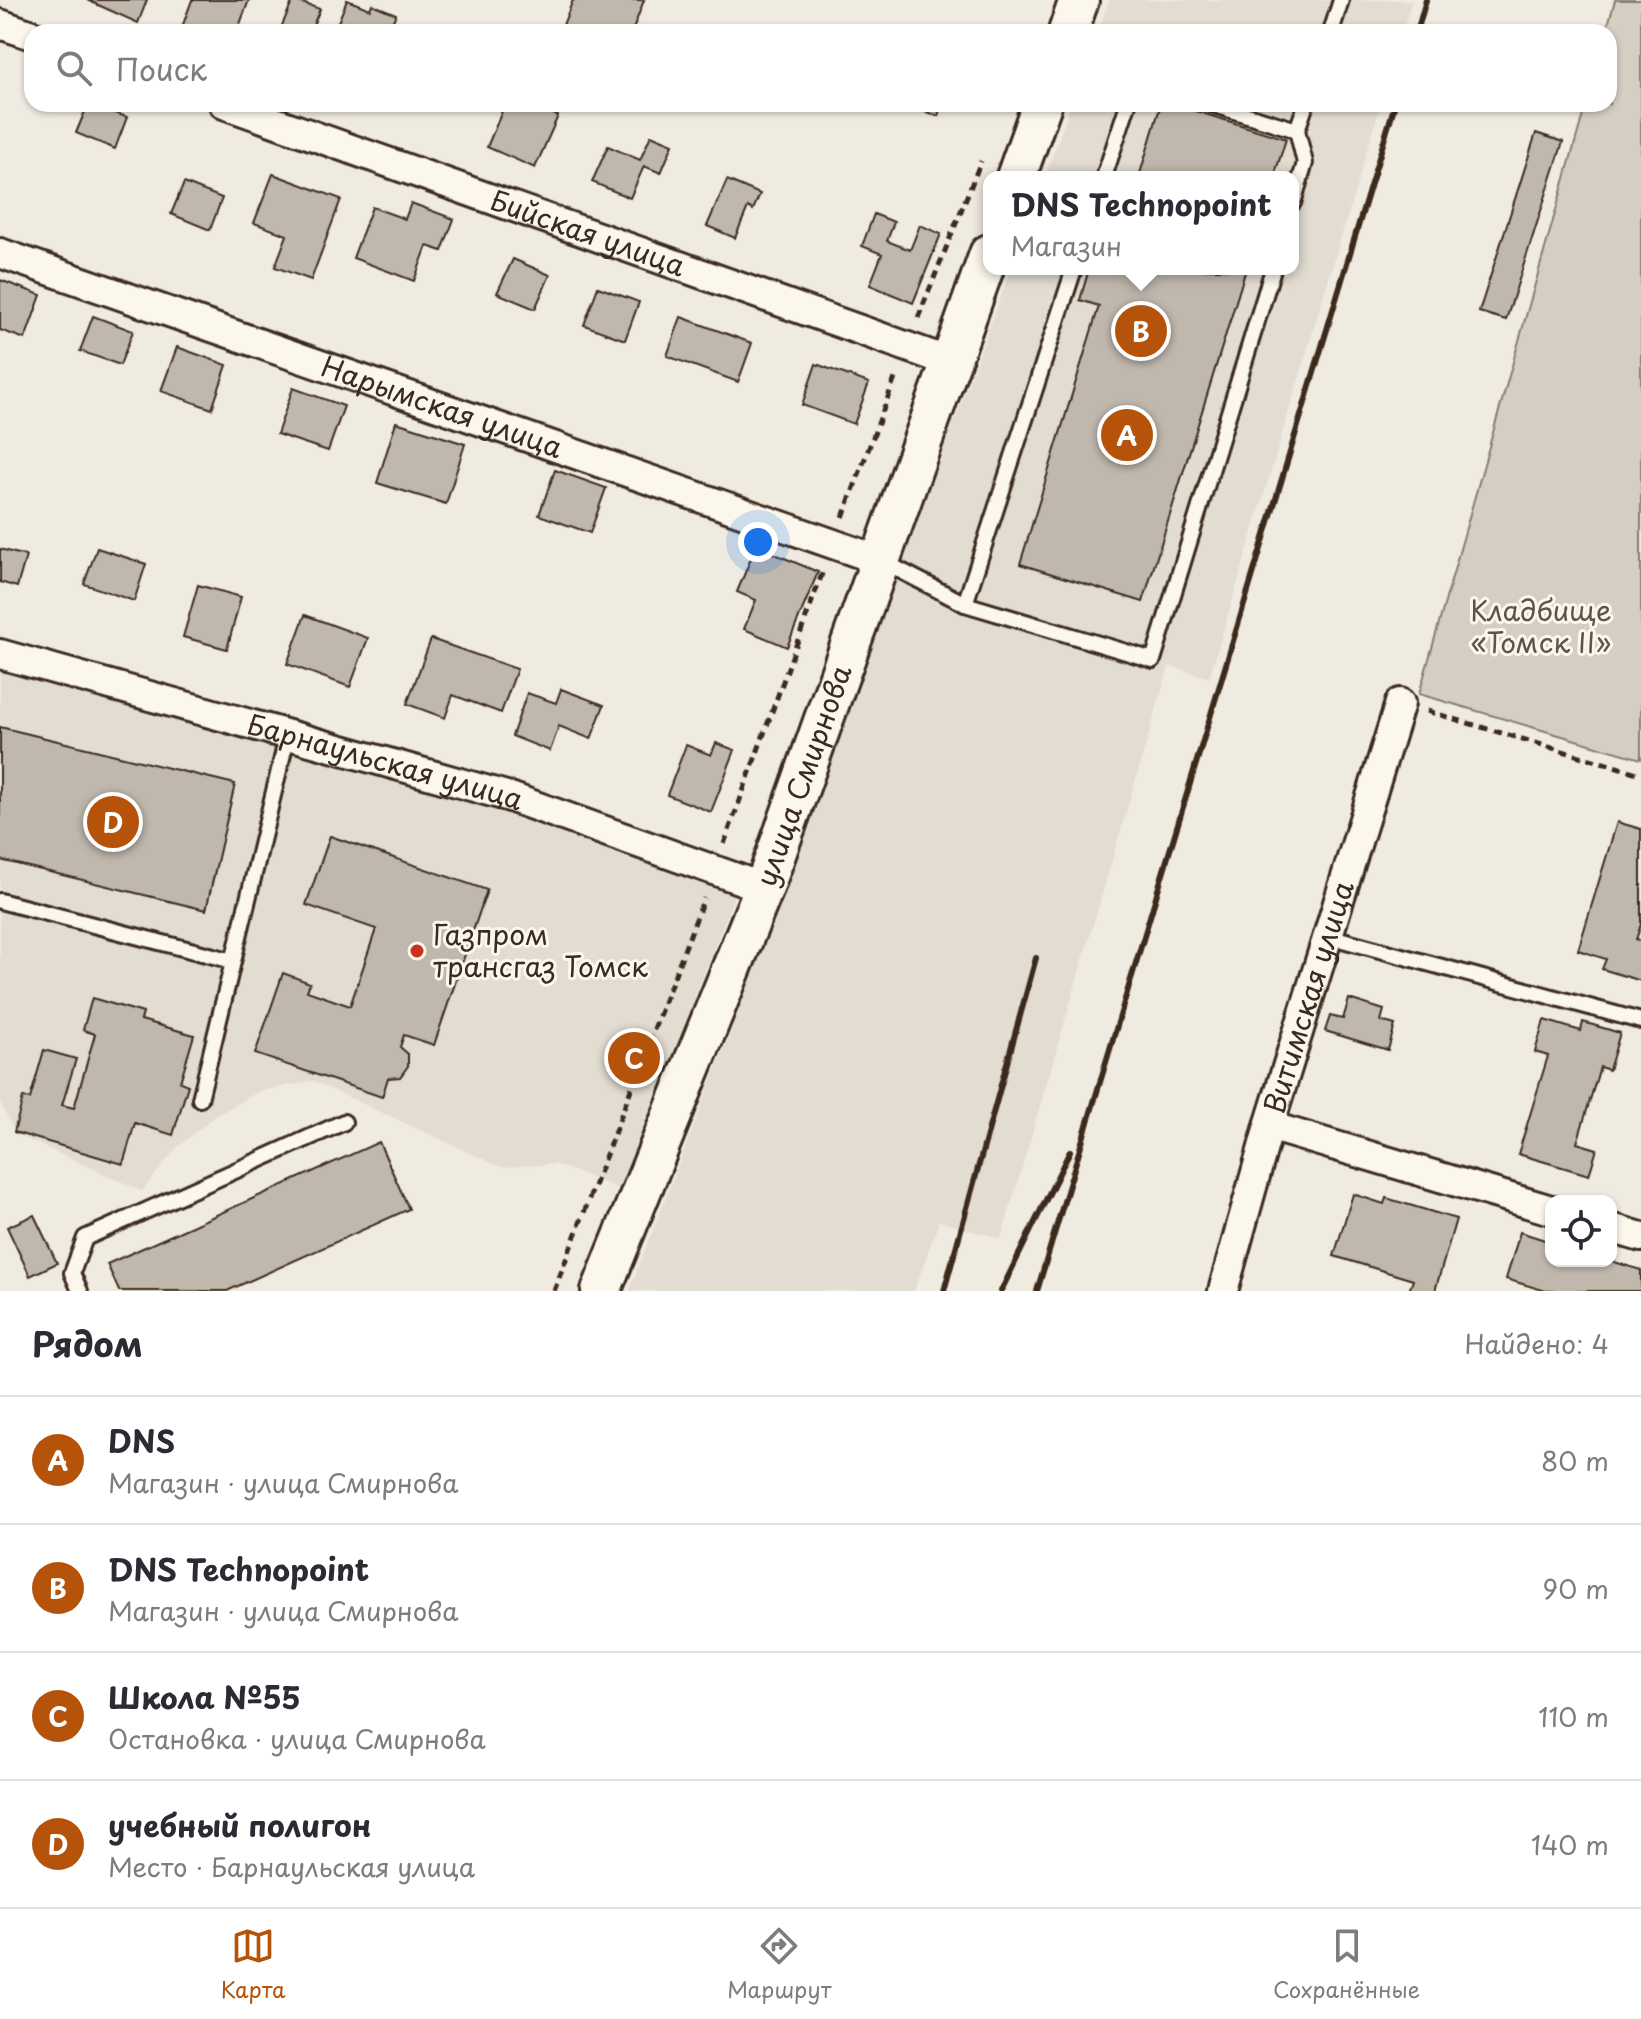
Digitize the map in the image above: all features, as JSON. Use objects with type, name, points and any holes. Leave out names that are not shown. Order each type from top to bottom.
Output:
[{"type":"main road","points":[[1071,24],[1079,0]]},
{"type":"main road","points":[[1018,171],[1039,112]]},
{"type":"main road","name":"улица Смирнова","points":[[601,1291],[764,888],[983,271]]},
{"type":"street","points":[[0,24],[24,32]]},
{"type":"street","name":"Бийская улица","points":[[246,112],[950,362]]},
{"type":"street","name":"Нарымская улица","points":[[0,253],[882,561]]},
{"type":"street","name":"Барнаульская улица","points":[[0,654],[510,797],[764,888]]},
{"type":"street","name":"Витимская улица","points":[[1223,1291],[1269,1126],[1400,703]]},
{"type":"street","points":[[1269,1126],[1545,1208]]},
{"type":"street","points":[[1617,1230],[1641,1237]]},
{"type":"lane","points":[[1334,24],[1341,0]]},
{"type":"lane","points":[[1106,171],[1125,112]]},
{"type":"lane","points":[[1237,112],[1297,130]]},
{"type":"lane","points":[[1299,183],[1305,163],[1297,130],[1303,112]]},
{"type":"lane","points":[[965,604],[1072,275]]},
{"type":"lane","points":[[882,561],[965,604],[1153,660],[1271,275]]},
{"type":"lane","points":[[200,1099],[288,733]]},
{"type":"lane","points":[[0,901],[233,961]]},
{"type":"lane","points":[[1328,936],[1641,1021]]},
{"type":"lane","points":[[80,1291],[72,1273],[85,1238],[344,1122]]},
{"type":"path","points":[[554,1291],[715,870],[906,347],[986,147]]},
{"type":"path","points":[[1400,703],[1641,774]]},
{"type":"shaded area","points":[[1109,0],[1412,0],[1404,24],[1101,24]]},
{"type":"shaded area","points":[[1068,112],[1379,112],[1209,678],[1169,666],[1001,1239],[939,1221],[914,1291],[629,1291],[783,898],[894,583],[1009,275],[1299,275],[1299,171],[1047,171]]},
{"type":"shaded area","name":"Газпром трансгаз Томск","points":[[0,672],[499,809],[735,894],[620,1189],[555,1164],[501,1167],[313,1081],[260,1091],[213,1117],[178,1147],[142,1191],[16,1134],[0,1102]]},
{"type":"green space","name":"Кладбище «Томск II»","points":[[1615,0],[1641,0],[1641,759],[1419,694],[1584,112],[1617,112],[1617,24],[1608,24]]},
{"type":"building","points":[[87,0],[147,0],[138,23]]},
{"type":"building","points":[[192,0],[249,0],[240,24],[183,24]]},
{"type":"building","points":[[293,0],[320,9],[314,24],[283,24]]},
{"type":"building","points":[[347,0],[370,9],[372,4],[396,14],[392,24],[337,24]]},
{"type":"building","points":[[573,0],[644,0],[635,24],[563,24]]},
{"type":"building","points":[[85,112],[112,112],[127,117],[115,149],[76,133]]},
{"type":"building","points":[[502,112],[549,112],[558,116],[535,168],[487,147]]},
{"type":"building","points":[[1159,112],[1199,112],[1286,139],[1276,171],[1141,171]]},
{"type":"building","points":[[1536,133],[1563,142],[1506,320],[1479,312]]},
{"type":"building","points":[[651,135],[673,144],[661,173],[644,166],[630,198],[592,182],[608,146],[640,160]]},
{"type":"building","points":[[273,174],[341,199],[311,280],[275,267],[287,235],[254,223]]},
{"type":"building","points":[[727,180],[760,194],[753,210],[748,207],[735,238],[707,226]]},
{"type":"building","points":[[184,183],[222,198],[210,230],[171,214]]},
{"type":"building","points":[[411,203],[454,219],[442,251],[427,246],[414,281],[353,258],[372,207],[405,219]]},
{"type":"building","points":[[874,214],[894,222],[887,241],[910,250],[920,225],[941,234],[913,303],[870,285],[882,254],[862,246]]},
{"type":"building","points":[[513,259],[550,275],[535,309],[497,293]]},
{"type":"building","points":[[1087,275],[1244,275],[1143,602],[1020,564],[1099,306],[1080,300]]},
{"type":"building","points":[[0,280],[41,295],[25,339],[0,330]]},
{"type":"building","points":[[598,287],[639,302],[625,340],[584,325]]},
{"type":"building","points":[[93,316],[133,331],[120,365],[80,351]]},
{"type":"building","points":[[681,317],[752,343],[738,382],[667,356]]},
{"type":"building","points":[[177,347],[227,365],[212,409],[161,391]]},
{"type":"building","points":[[816,364],[869,383],[854,424],[802,405]]},
{"type":"building","points":[[293,388],[344,406],[328,451],[277,434]]},
{"type":"building","points":[[396,422],[465,444],[446,504],[377,483]]},
{"type":"building","points":[[555,470],[606,488],[590,533],[539,515]]},
{"type":"building","points":[[756,546],[818,572],[787,647],[744,629],[756,600],[737,592]]},
{"type":"building","points":[[97,548],[146,564],[134,601],[84,584]]},
{"type":"building","points":[[0,549],[26,556],[17,587],[0,582]]},
{"type":"building","points":[[198,585],[241,597],[227,649],[183,637]]},
{"type":"building","points":[[305,615],[368,638],[350,687],[287,664]]},
{"type":"building","points":[[431,639],[517,669],[501,713],[453,695],[445,718],[407,704]]},
{"type":"building","points":[[561,689],[604,705],[591,739],[559,726],[550,751],[512,736],[527,693],[556,703]]},
{"type":"building","points":[[0,727],[235,784],[206,910],[0,860]]},
{"type":"building","points":[[716,743],[735,750],[711,812],[667,795],[686,745],[711,755]]},
{"type":"building","points":[[1617,822],[1641,829],[1641,924],[1636,940],[1641,941],[1641,981],[1602,969],[1606,959],[1578,950]]},
{"type":"building","name":"Газпром трансгаз Томск","points":[[330,836],[487,890],[434,1045],[404,1035],[400,1047],[408,1054],[408,1066],[400,1077],[388,1078],[382,1097],[255,1054],[283,973],[310,983],[307,991],[350,1006],[376,929],[306,905]]},
{"type":"building","points":[[92,998],[143,1013],[141,1020],[194,1035],[180,1082],[188,1085],[173,1135],[135,1123],[123,1164],[14,1132],[23,1098],[30,1099],[44,1050],[76,1059],[62,1105],[74,1108],[95,1034],[83,1030]]},
{"type":"building","points":[[1349,999],[1384,1010],[1381,1021],[1395,1025],[1388,1050],[1325,1031],[1330,1016],[1343,1019]]},
{"type":"building","points":[[1544,1020],[1581,1031],[1583,1022],[1620,1033],[1609,1070],[1600,1067],[1577,1143],[1597,1149],[1589,1175],[1518,1154],[1548,1056],[1535,1052]]},
{"type":"building","points":[[379,1142],[409,1209],[227,1291],[119,1291],[107,1264]]},
{"type":"building","points":[[1353,1194],[1384,1204],[1386,1198],[1456,1219],[1435,1291],[1409,1291],[1413,1280],[1334,1256]]},
{"type":"building","points":[[34,1215],[57,1263],[30,1276],[7,1227]]},
{"type":"building","points":[[1520,1232],[1545,1240],[1545,1267],[1617,1267],[1617,1263],[1641,1270],[1641,1291],[1546,1291],[1506,1279]]},
{"type":"railway","points":[[1419,24],[1426,0]]},
{"type":"railway","points":[[1037,1291],[1393,112]]},
{"type":"railway","points":[[944,1291],[1036,958]]},
{"type":"railway","points":[[1001,1291],[1070,1151]]},
{"type":"place","name":"DNS Technopoint","points":[[1141,331]]},
{"type":"place","name":"DNS","points":[[1127,435]]},
{"type":"place","name":"учебный полигон","points":[[113,822]]},
{"type":"place","name":"Газпром трансгаз Томск","points":[[417,951]]},
{"type":"place","name":"Школа №55","points":[[634,1058]]}]
